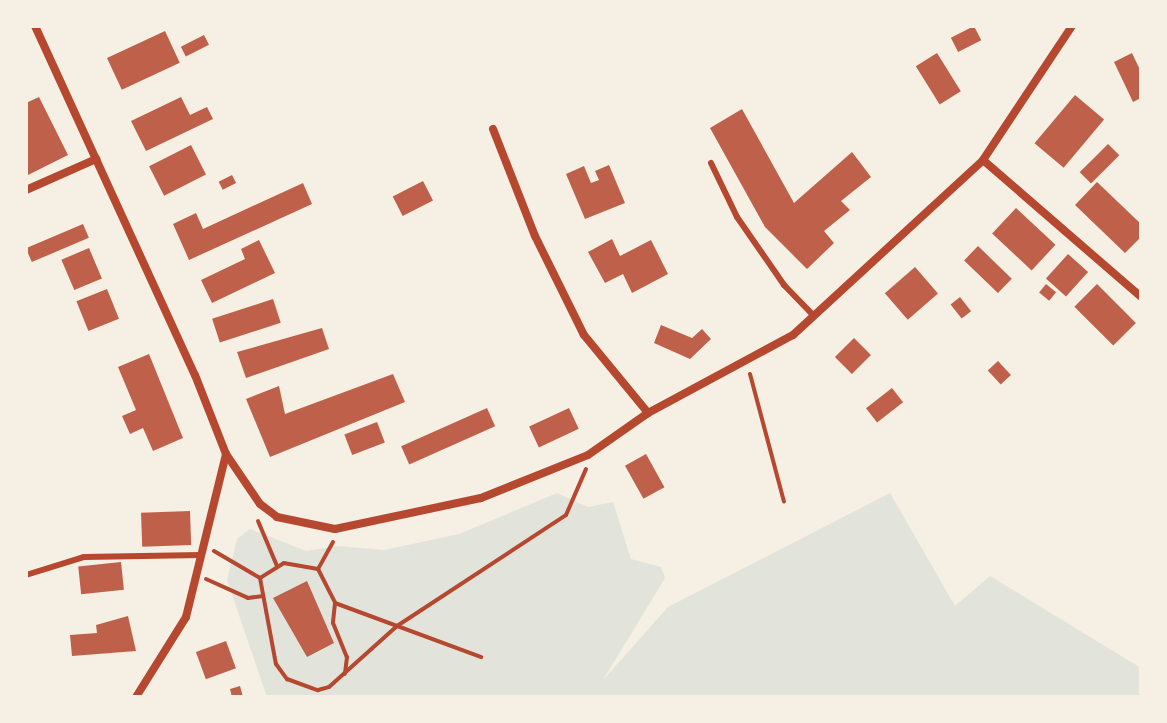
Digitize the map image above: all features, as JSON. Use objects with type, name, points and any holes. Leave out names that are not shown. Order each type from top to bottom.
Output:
[{"type":"street","points":[[35,26],[226,454],[260,504],[277,517],[335,529],[481,498],[588,455],[648,413],[793,335],[983,160],[1072,26]]},
{"type":"street","points":[[493,129],[535,236],[584,335],[648,413]]},
{"type":"street","points":[[26,190],[96,159]]},
{"type":"street","points":[[983,160],[1141,297]]},
{"type":"street","points":[[136,697],[186,617],[226,454]]},
{"type":"lane","points":[[711,163],[737,217],[784,285],[814,316]]},
{"type":"lane","points":[[26,575],[84,557],[201,555]]},
{"type":"path","points":[[746,360],[784,502]]},
{"type":"path","points":[[260,578],[276,664],[287,679],[318,690],[345,675],[397,626],[566,515],[583,482],[588,455]]},
{"type":"path","points":[[260,504],[258,524],[277,566]]},
{"type":"path","points":[[318,569],[335,540],[335,529]]},
{"type":"path","points":[[204,545],[260,578]]},
{"type":"path","points":[[260,578],[277,566],[303,564],[318,569],[335,603],[333,623],[347,657],[345,675]]},
{"type":"path","points":[[196,574],[248,598],[263,596]]},
{"type":"path","points":[[335,603],[481,657]]},
{"type":"shaded area","points":[[557,493],[588,507],[613,502],[631,559],[661,567],[665,578],[603,680],[668,607],[890,493],[955,606],[990,576],[1141,668],[1141,697],[267,697],[227,580],[237,539],[250,529],[306,551],[338,546],[384,550],[459,534]]},
{"type":"building","points":[[974,26],[981,40],[958,52],[951,38]]},
{"type":"building","points":[[165,31],[180,63],[122,90],[107,58]]},
{"type":"building","points":[[204,35],[209,45],[186,57],[181,47]]},
{"type":"building","points":[[937,53],[961,91],[940,104],[916,66]]},
{"type":"building","points":[[1132,53],[1141,72],[1141,98],[1133,102],[1114,62]]},
{"type":"building","points":[[1075,95],[1104,119],[1064,168],[1035,143]]},
{"type":"building","points":[[39,97],[68,155],[26,176],[26,103]]},
{"type":"building","points":[[181,97],[190,115],[207,107],[213,119],[146,151],[131,121]]},
{"type":"building","points":[[742,109],[794,203],[852,152],[871,177],[841,201],[850,210],[824,231],[834,243],[807,269],[765,227],[710,128]]},
{"type":"building","points":[[1108,144],[1119,155],[1091,184],[1080,172]]},
{"type":"building","points":[[191,145],[206,174],[164,196],[149,166]]},
{"type":"building","points":[[609,165],[625,203],[585,219],[566,174],[584,166],[591,183],[599,180],[595,171]]},
{"type":"building","points":[[232,175],[236,183],[223,190],[219,182]]},
{"type":"building","points":[[423,181],[433,201],[403,216],[393,196]]},
{"type":"building","points":[[1097,182],[1141,224],[1141,237],[1125,253],[1075,205]]},
{"type":"building","points":[[303,183],[312,204],[189,260],[173,224],[196,213],[203,229]]},
{"type":"building","points":[[1016,208],[1055,245],[1032,270],[992,234]]},
{"type":"building","points":[[83,224],[89,238],[32,262],[26,248]]},
{"type":"building","points":[[612,239],[620,256],[651,240],[668,274],[632,293],[623,274],[605,283],[588,252]]},
{"type":"building","points":[[259,240],[275,273],[212,303],[201,280],[245,259],[241,249]]},
{"type":"building","points":[[978,246],[1012,279],[998,293],[964,260]]},
{"type":"building","points":[[89,248],[102,278],[74,290],[61,260]]},
{"type":"building","points":[[1068,254],[1088,272],[1066,297],[1046,279]]},
{"type":"building","points":[[915,267],[938,293],[908,320],[885,293]]},
{"type":"building","points":[[1046,284],[1056,292],[1049,301],[1039,293]]},
{"type":"building","points":[[1097,284],[1136,323],[1113,346],[1074,307]]},
{"type":"building","points":[[107,289],[119,319],[88,331],[76,301]]},
{"type":"building","points":[[960,297],[971,311],[962,319],[951,304]]},
{"type":"building","points":[[273,299],[281,323],[220,343],[212,319]]},
{"type":"building","points":[[661,325],[692,338],[702,329],[711,339],[690,359],[654,343]]},
{"type":"building","points":[[322,328],[329,349],[246,378],[237,352]]},
{"type":"building","points":[[854,338],[871,355],[852,374],[835,357]]},
{"type":"building","points":[[149,354],[183,438],[153,451],[143,428],[130,434],[122,416],[136,410],[118,367]]},
{"type":"building","points":[[998,361],[1011,375],[1001,384],[988,371]]},
{"type":"building","points":[[393,374],[405,402],[270,457],[246,399],[279,386],[285,414]]},
{"type":"building","points":[[892,388],[903,402],[877,423],[866,408]]},
{"type":"building","points":[[487,408],[495,426],[409,465],[401,446]]},
{"type":"building","points":[[569,408],[579,429],[539,447],[529,427]]},
{"type":"building","points":[[377,422],[385,443],[352,455],[344,435]]},
{"type":"building","points":[[646,454],[664,487],[643,499],[625,466]]},
{"type":"building","points":[[190,511],[191,545],[142,547],[141,513]]},
{"type":"building","points":[[121,562],[124,590],[81,594],[78,566]]},
{"type":"building","points":[[307,581],[334,643],[307,657],[273,598]]},
{"type":"building","points":[[128,616],[136,651],[72,656],[70,635],[97,633],[96,625]]},
{"type":"building","points":[[226,641],[236,668],[206,679],[196,652]]},
{"type":"building","points":[[240,686],[243,697],[232,697],[230,689]]}]
